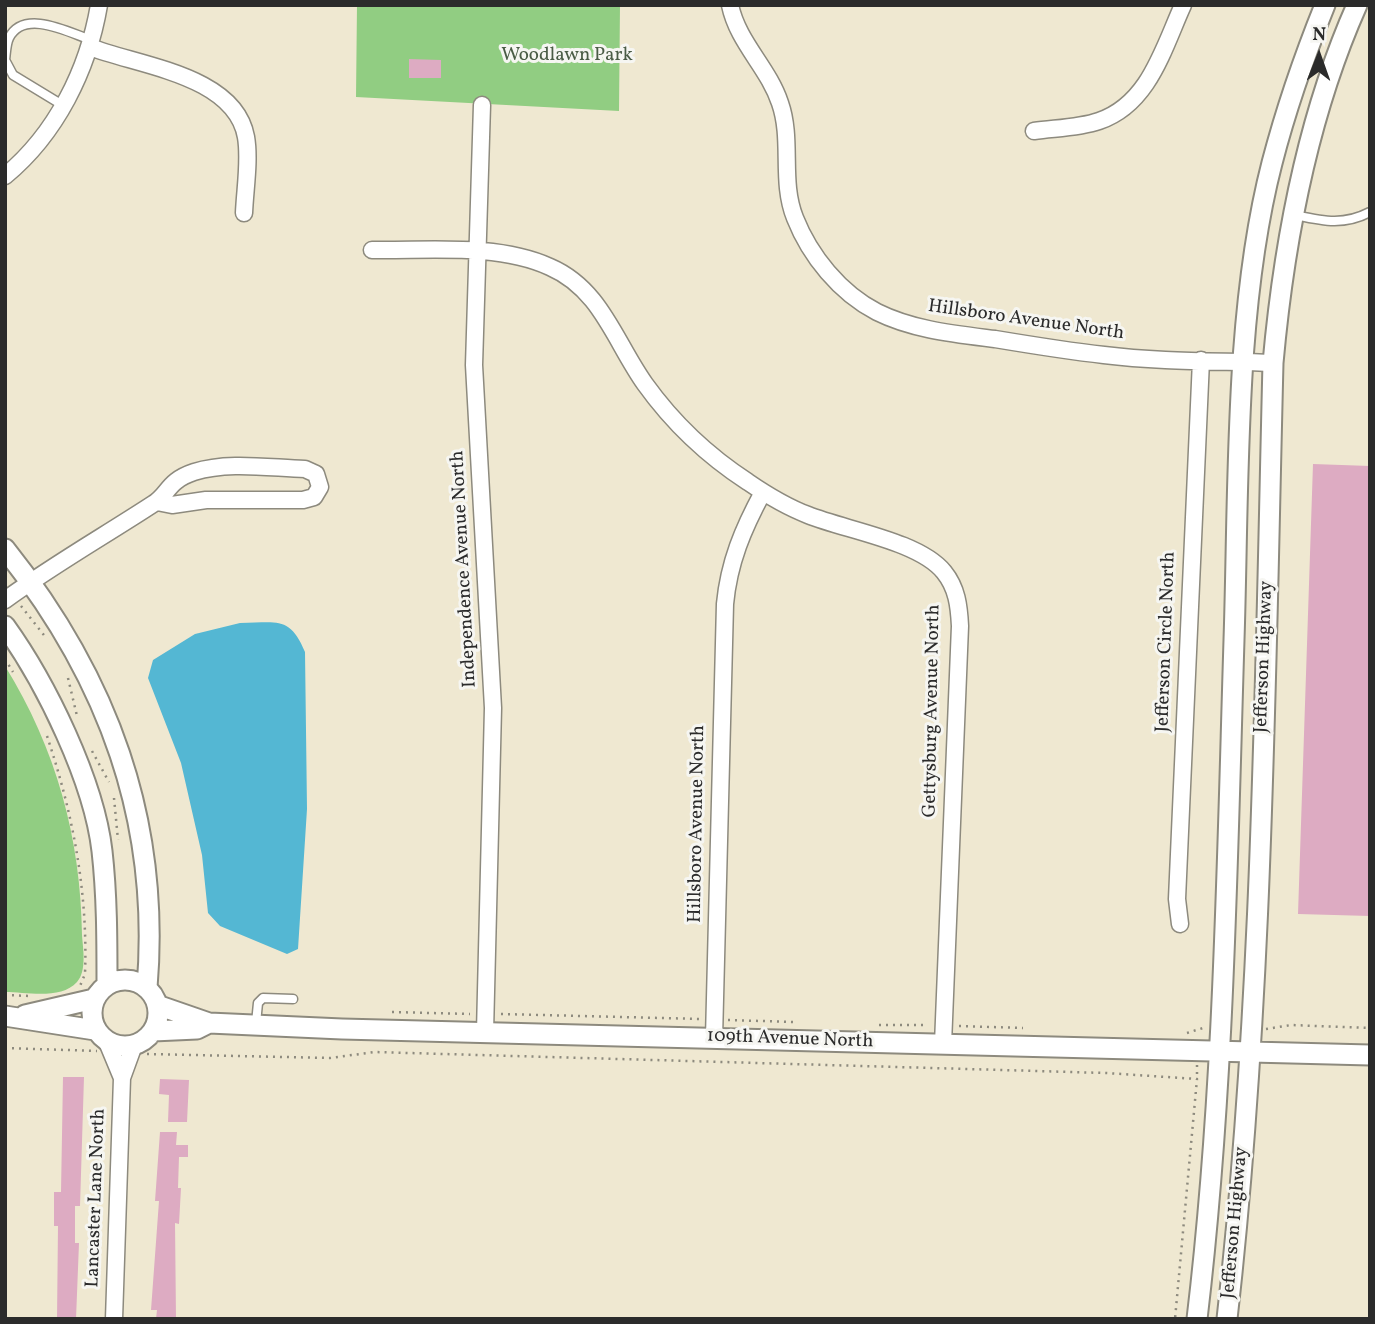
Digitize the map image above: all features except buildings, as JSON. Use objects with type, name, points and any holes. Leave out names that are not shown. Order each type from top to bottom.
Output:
[{"type":"street","points":[[5,176],[47,131],[64,106],[90,43],[99,5]]},
{"type":"street","name":"Hillsboro Avenue North","points":[[730,5],[744,44],[760,65],[781,104],[786,127],[787,183],[794,217],[825,270],[875,311],[904,323],[935,331],[1105,355],[1273,363]]},
{"type":"street","points":[[1034,131],[1099,121],[1133,100],[1146,86],[1183,5]]},
{"type":"street","name":"Jefferson Highway","points":[[1197,1319],[1212,1189],[1222,1050],[1245,362],[1256,250],[1271,165],[1300,67],[1325,5]]},
{"type":"street","name":"Jefferson Highway","points":[[1227,1319],[1242,1170],[1249,1051],[1273,363],[1281,284],[1307,153],[1328,78],[1357,5]]},
{"type":"street","points":[[90,43],[211,87],[233,105],[246,136],[244,213]]},
{"type":"street","name":"Independence Avenue North","points":[[482,105],[475,252],[474,365],[493,708],[485,1023]]},
{"type":"street","name":"Gettysburg Avenue North","points":[[372,250],[475,252],[525,258],[574,280],[593,298],[645,384],[671,416],[701,446],[763,492],[805,514],[927,557],[943,571],[954,588],[960,626],[944,1035]]},
{"type":"street","name":"Jefferson Circle North","points":[[1180,924],[1177,899],[1202,360]]},
{"type":"street","points":[[5,600],[157,502],[169,484],[193,472],[219,467],[305,469],[316,474],[320,487],[314,497],[303,500],[206,499],[172,505],[157,502]]},
{"type":"street","name":"Hillsboro Avenue North","points":[[714,1029],[724,604],[728,573],[735,550],[763,492]]},
{"type":"street","points":[[5,549],[63,628],[88,672],[131,785],[143,845],[149,911],[153,1031],[137,1050],[13,1016]]},
{"type":"street","points":[[5,626],[49,698],[90,801],[102,850],[107,945],[101,992],[91,1010],[103,1041]]},
{"type":"street","points":[[13,1016],[101,992],[126,980],[152,996]]},
{"type":"street","name":"109th Avenue North","points":[[152,996],[209,1023],[485,1023],[944,1035],[1370,1055]]},
{"type":"street","name":"109th Avenue North","points":[[153,1031],[197,1029],[209,1023]]},
{"type":"street","name":"Lancaster Lane North","points":[[103,1041],[122,1078]]},
{"type":"street","name":"Lancaster Lane North","points":[[114,1319],[122,1078],[137,1050]]},
{"type":"lane","points":[[64,106],[13,75],[5,60],[9,36],[23,25],[43,23],[90,43]]},
{"type":"lane","points":[[1295,215],[1328,222],[1351,222],[1370,212]]},
{"type":"lane","points":[[256,1025],[258,1003],[263,998],[293,999]]},
{"type":"path","points":[[5,659],[20,683]]},
{"type":"path","points":[[47,735],[63,784],[77,846],[86,946],[82,984],[72,990]]},
{"type":"path","points":[[86,946],[107,945]]},
{"type":"path","points":[[5,995],[36,996]]},
{"type":"path","points":[[385,1013],[485,1023],[714,1029],[803,1023]]},
{"type":"path","points":[[867,1024],[944,1035],[1025,1028]]},
{"type":"path","points":[[1263,1029],[1291,1025],[1370,1028]]},
{"type":"path","points":[[1174,1033],[1188,1033],[1196,1028]]},
{"type":"path","points":[[5,1048],[103,1041]]},
{"type":"path","points":[[137,1050],[330,1058],[375,1052],[1107,1073],[1197,1079]]},
{"type":"path","points":[[1175,1319],[1190,1181],[1197,1067]]},
{"type":"green space","name":"Woodlawn Park","points":[[357,5],[620,5],[619,111],[356,97]]},
{"type":"green space","points":[[5,666],[23,697],[52,762],[71,829],[77,864],[82,972],[70,988],[53,993],[5,992]]},
{"type":"water","points":[[272,622],[287,627],[294,632],[305,652],[307,809],[298,949],[287,954],[220,926],[208,913],[202,855],[181,763],[148,678],[153,660],[195,634],[240,623]]}]
